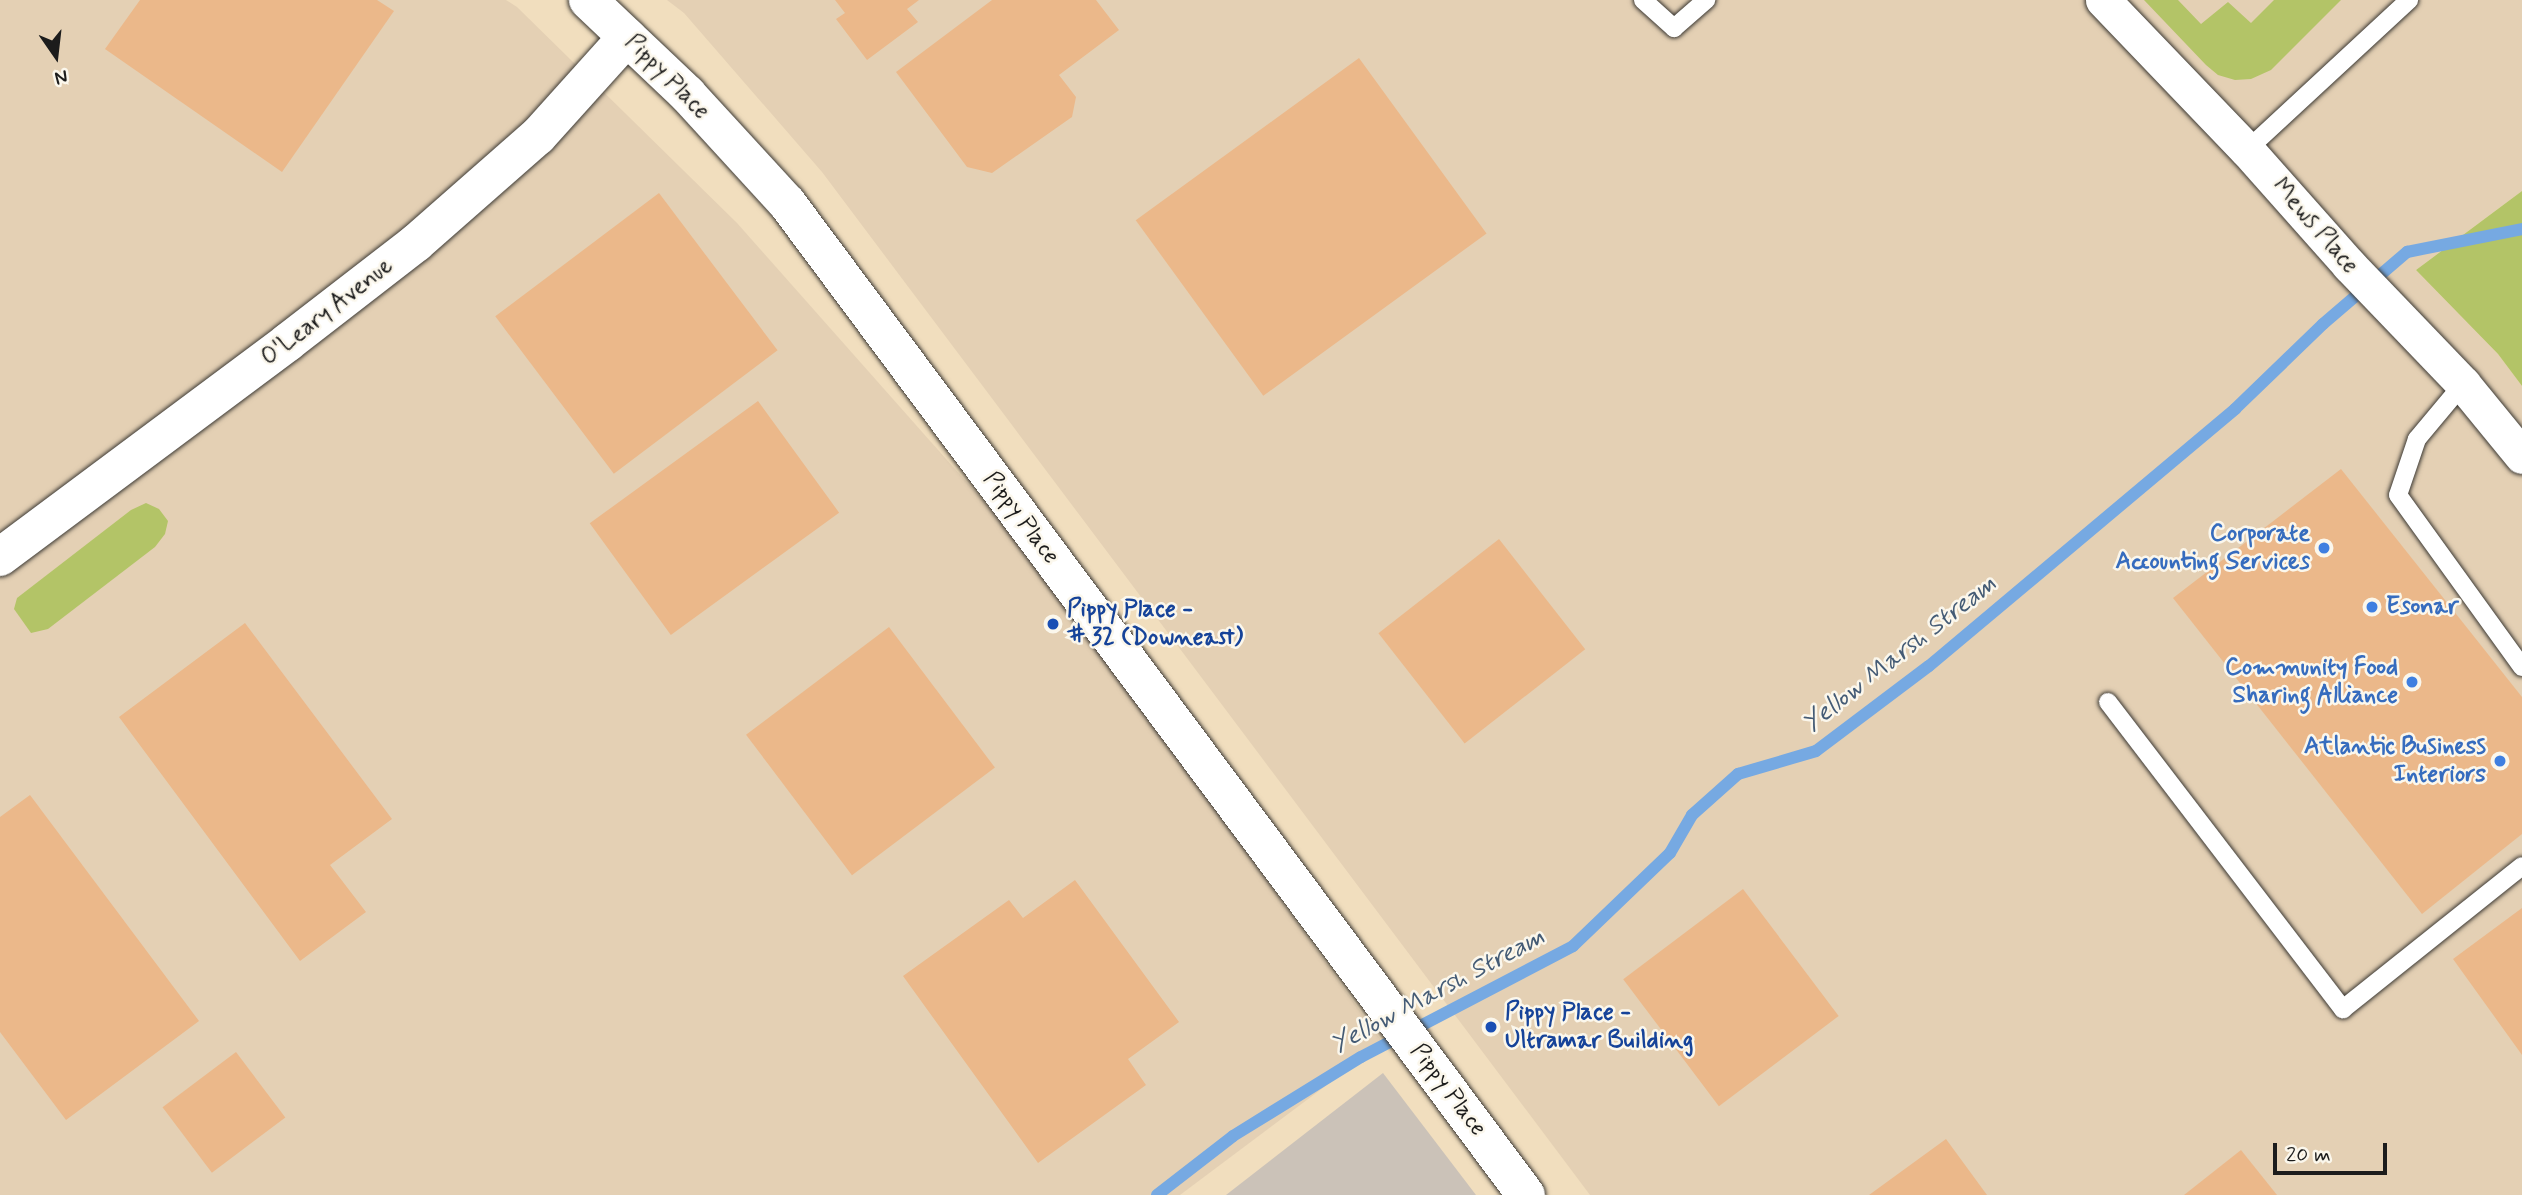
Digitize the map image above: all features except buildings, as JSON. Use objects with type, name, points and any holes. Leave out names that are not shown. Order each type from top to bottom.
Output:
[{"type":"street","name":"Pippy Place","points":[[588,0],[687,94],[787,203],[1525,1195]]},
{"type":"street","name":"Mews Place","points":[[2103,0],[2247,150],[2392,312],[2463,384],[2522,456]]},
{"type":"street","name":"O'Leary Avenue","points":[[0,557],[278,350],[416,243],[538,136],[627,37]]},
{"type":"lane","points":[[1643,0],[1674,28],[1706,0]]},
{"type":"lane","points":[[2247,150],[2409,0]]},
{"type":"lane","points":[[2463,384],[2417,439],[2398,495],[2522,667]]},
{"type":"lane","points":[[2108,702],[2343,1009],[2522,866]]},
{"type":"shaded area","points":[[0,0],[506,0],[517,7],[737,223],[1001,521],[1162,734],[1383,1043],[1180,1195],[0,1195]]},
{"type":"shaded area","points":[[667,0],[2522,0],[2522,191],[2416,270],[2498,354],[2522,386],[2522,1195],[1590,1195],[822,172],[684,13]]},
{"type":"shaded area","points":[[1383,1073],[1476,1195],[1226,1195]]},
{"type":"green space","points":[[2144,0],[2178,0],[2201,24],[2228,2],[2251,23],[2274,0],[2341,0],[2271,70],[2251,79],[2235,80],[2218,75],[2206,65]]},
{"type":"green space","points":[[2522,191],[2522,386],[2498,354],[2416,270]]},
{"type":"green space","points":[[146,503],[159,509],[168,521],[165,534],[155,547],[48,629],[31,633],[14,609],[17,598],[131,510]]},
{"type":"waterway","name":"Yellow Marsh Stream","points":[[1157,1195],[1233,1136],[1361,1057],[1573,946],[1670,853],[1692,815],[1738,774],[1816,751],[1929,666],[2235,409],[2323,324],[2407,252],[2522,229]]},
{"type":"place","name":"Corporate Accounting Services","points":[[2324,548]]},
{"type":"place","name":"Esonar","points":[[2372,607]]},
{"type":"place","name":"Pippy Place - # 32 (Downeast)","points":[[1053,624]]},
{"type":"place","name":"Community Food Sharing Alliance","points":[[2412,682]]},
{"type":"place","name":"Atlantic Business Interiors","points":[[2500,761]]},
{"type":"place","name":"Pippy Place - Ultramar Building","points":[[1491,1027]]}]
